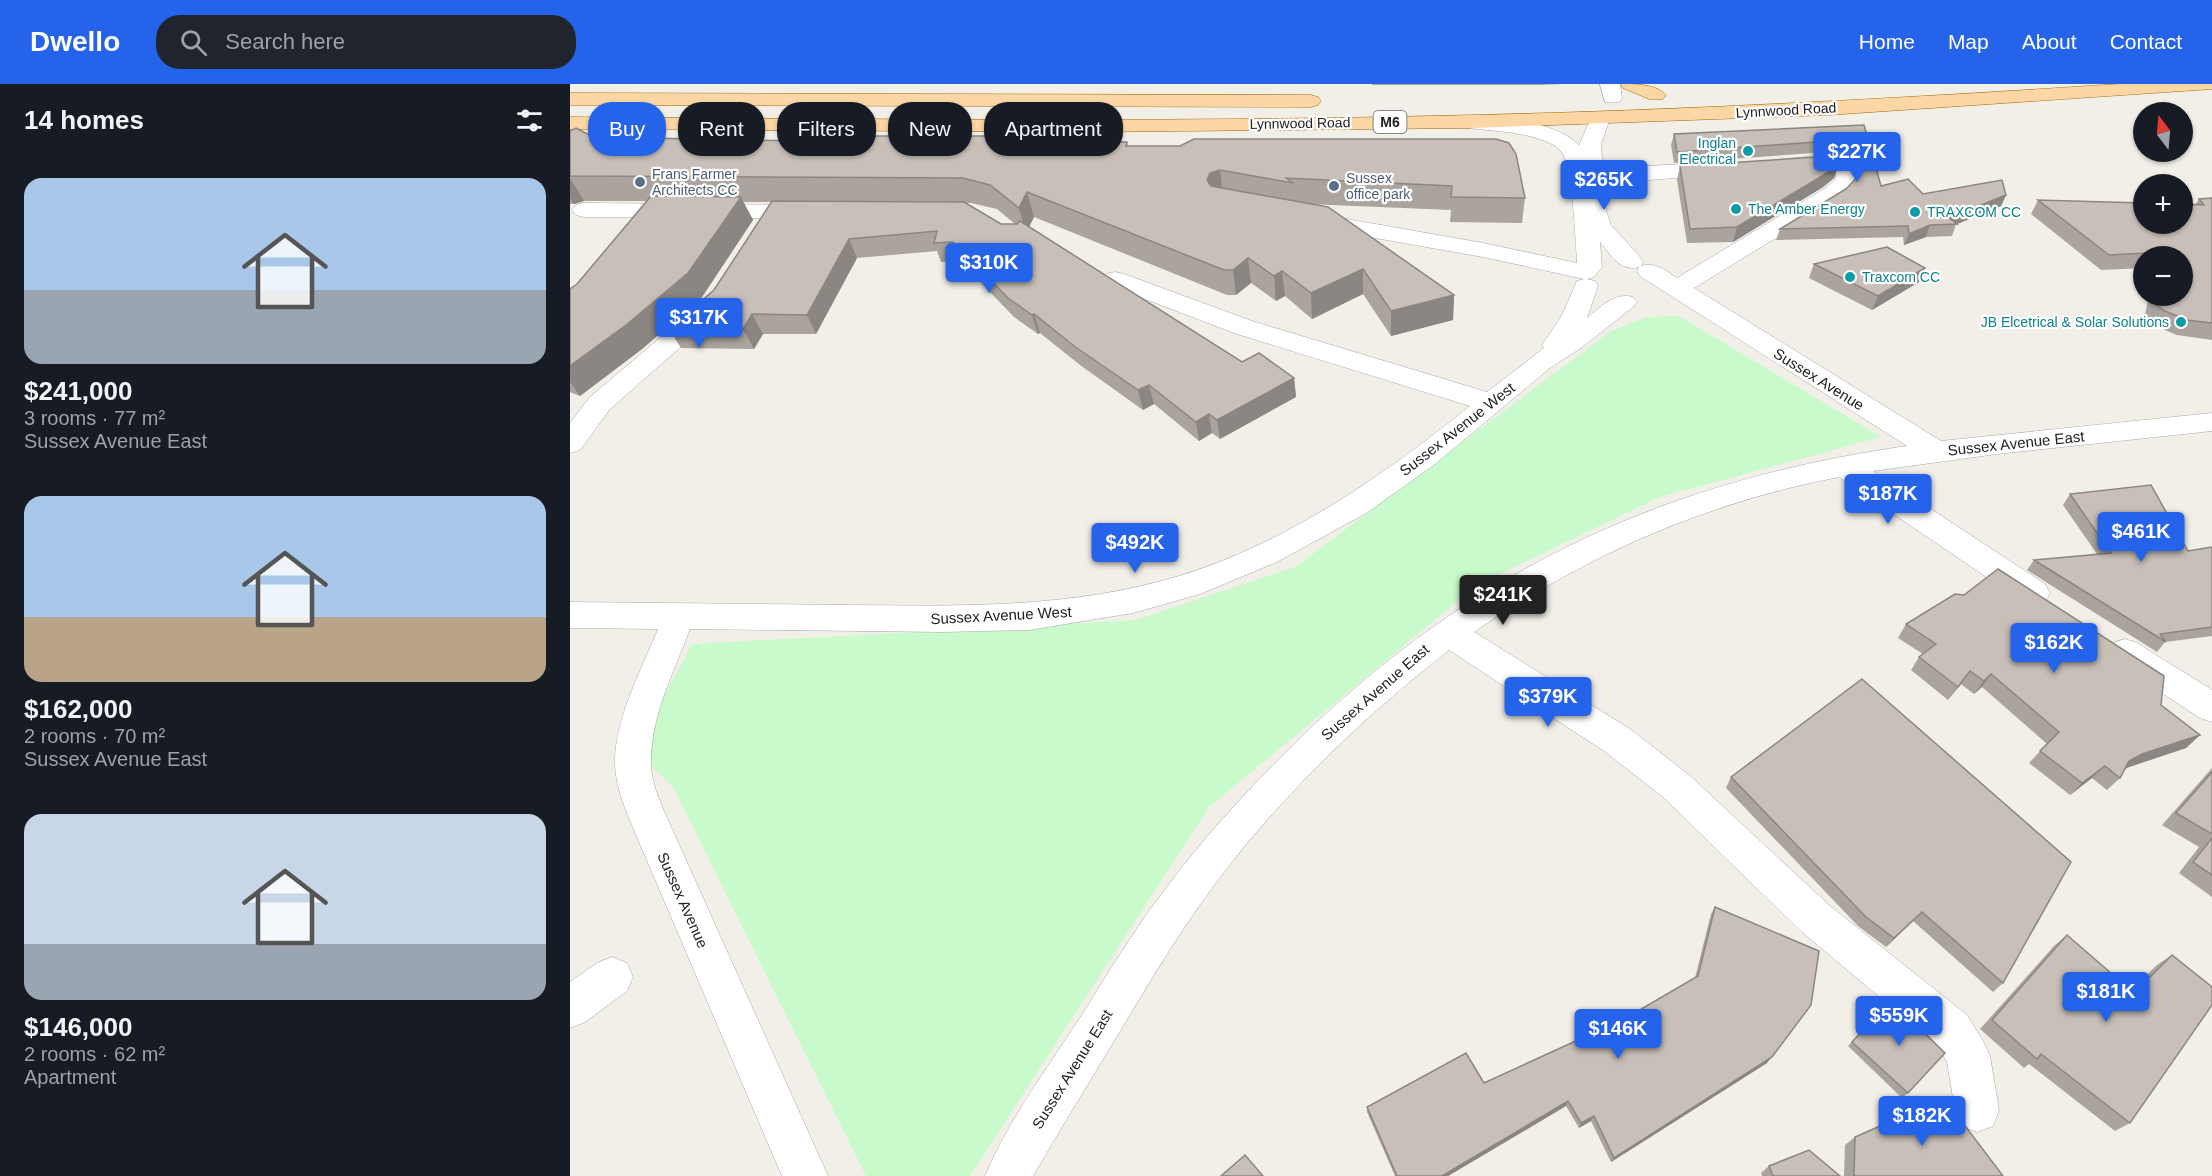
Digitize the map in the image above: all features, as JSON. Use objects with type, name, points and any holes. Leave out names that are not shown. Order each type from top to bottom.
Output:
[{"type":"main road","points":[[1630,84],[1656,95]]},
{"type":"main road","name":"Lynnwood Road","points":[[1470,109],[1600,118],[1746,112],[2209,84]]},
{"type":"main road","points":[[1611,91],[1624,108],[1636,110],[1707,108],[1746,112]]},
{"type":"main road","name":"Lynnwood Road","points":[[570,123],[1048,126],[1470,109],[1611,91],[1656,95],[1676,94]]},
{"type":"main road","name":"Lynnwood Road","points":[[570,99],[1326,101]]},
{"type":"street","points":[[1470,109],[1553,138],[1574,152],[1579,170],[1587,275],[1580,305],[1564,335],[1541,362]]},
{"type":"street","name":"Sussex Avenue","points":[[1600,118],[1590,144],[1593,207],[1599,225],[1638,283],[1701,306]]},
{"type":"street","points":[[1677,288],[1832,194],[1843,185],[1849,176],[1843,164],[1836,161],[1774,165]]},
{"type":"street","points":[[1648,173],[1742,168]]},
{"type":"street","points":[[584,210],[831,212]]},
{"type":"street","points":[[755,239],[772,212]]},
{"type":"street","points":[[1292,216],[1483,250],[1587,275],[1601,297],[1638,283]]},
{"type":"street","points":[[1587,275],[1609,261],[1638,283]]},
{"type":"street","points":[[1115,279],[1243,327],[1492,403]]},
{"type":"street","points":[[1541,362],[1572,342],[1638,283]]},
{"type":"street","name":"Sussex Avenue","points":[[1638,283],[1677,288],[1701,306],[1938,452]]},
{"type":"street","points":[[570,443],[600,403],[703,315],[720,294]]},
{"type":"street","name":"Sussex Avenue West","points":[[570,615],[989,618],[1072,612],[1133,601],[1222,573],[1266,554],[1357,504],[1415,463],[1541,362]]},
{"type":"street","name":"Sussex Avenue East","points":[[1008,1176],[1146,950],[1217,851],[1340,719],[1399,668],[1447,632],[1522,583],[1617,534],[1684,507],[1783,479],[1938,452],[2212,422]]},
{"type":"street","points":[[1845,467],[2056,607]]},
{"type":"street","name":"Sussex Avenue","points":[[679,616],[640,727],[633,767],[635,779],[641,803],[805,1176]]},
{"type":"street","points":[[1447,632],[1617,740],[1676,786],[1816,919],[1952,1030],[1968,1056],[1977,1110]]},
{"type":"street","points":[[2104,638],[2212,708]]},
{"type":"street","points":[[570,1007],[612,977]]},
{"type":"green space","points":[[1679,316],[1881,437],[1660,497],[1477,585],[1209,807],[970,1176],[866,1176],[673,787],[635,750],[692,644],[1136,620],[1295,567],[1611,331],[1647,317]]},
{"type":"building","points":[[1864,125],[1881,186],[1908,179],[1923,194],[2002,180],[2006,195],[1949,218],[1957,224],[1930,225],[1909,234],[1908,226],[1780,229],[1846,189],[1864,170],[1863,156],[1859,150],[1850,144],[1830,141],[1677,152],[1674,134]]},
{"type":"building","points":[[576,128],[588,134],[588,156],[666,156],[666,138],[678,139],[678,156],[765,156],[765,140],[777,141],[777,156],[876,156],[876,136],[888,136],[888,156],[972,156],[972,136],[984,136],[984,156],[1123,156],[1123,142],[1127,142],[1126,146],[1180,146],[1194,139],[1496,139],[1509,143],[1516,154],[1525,198],[1451,197],[1452,186],[1286,178],[1293,183],[1220,170],[1210,173],[1207,180],[1211,186],[1328,207],[1454,295],[1391,311],[1363,269],[1311,293],[1282,271],[1274,276],[1248,258],[1233,270],[1224,270],[1027,192],[1019,208],[990,185],[963,178],[570,176],[570,131]]},
{"type":"building","name":"The Amber Energy","points":[[1831,156],[1839,160],[1839,164],[1737,227],[1690,229],[1680,166]]},
{"type":"building","points":[[651,196],[741,197],[688,273],[626,325],[570,366],[570,289],[577,284]]},
{"type":"building","points":[[2212,198],[2212,323],[2187,320],[2158,306],[2193,306],[2193,246],[2133,246],[2133,254],[2109,255],[2038,200],[2133,203],[2133,234],[2193,234],[2193,204],[2204,205],[2199,199]]},
{"type":"building","points":[[772,201],[964,202],[1001,224],[1017,224],[1020,221],[1242,362],[1259,353],[1294,378],[1217,420],[1209,414],[1196,422],[1149,385],[1138,390],[1074,346],[1034,314],[1032,315],[1008,298],[953,242],[934,243],[937,231],[849,239],[807,315],[752,314],[743,329],[669,329],[714,290]]},
{"type":"building","points":[[1887,247],[1925,268],[1878,296],[1814,264]]},
{"type":"building","points":[[2151,485],[2188,551],[2212,547],[2212,627],[2160,634],[2166,642],[2034,560],[2111,553],[2070,494]]},
{"type":"building","points":[[1998,569],[2164,676],[2161,705],[2200,735],[2142,754],[2129,761],[2120,778],[2105,766],[2082,783],[2040,751],[2059,732],[1991,674],[1984,681],[1970,671],[1958,687],[1919,657],[1936,644],[1906,624],[1955,594],[1964,595]]},
{"type":"building","points":[[1862,679],[2071,862],[2003,983],[1922,912],[1894,938],[1866,917],[1731,777]]},
{"type":"building","points":[[2212,772],[2212,834],[2176,813]]},
{"type":"building","points":[[2212,838],[2212,875],[2193,862]]},
{"type":"building","points":[[1715,907],[1819,951],[1811,1005],[1772,1057],[1614,1158],[1594,1116],[1581,1123],[1568,1101],[1442,1176],[1397,1176],[1367,1107],[1466,1053],[1484,1083],[1626,1018],[1698,976]]},
{"type":"building","points":[[2067,935],[2134,993],[2172,955],[2212,987],[2212,1005],[2130,1123],[2041,1054],[2037,1059],[1992,1020]]},
{"type":"building","points":[[1891,1000],[1945,1053],[1908,1093],[1852,1042]]},
{"type":"building","points":[[1944,1098],[2003,1176],[1854,1176],[1855,1137]]},
{"type":"building","points":[[1809,1150],[1840,1176],[1773,1176],[1769,1166]]},
{"type":"building","points":[[1245,1155],[1263,1176],[1221,1176]]},
{"type":"place","name":"Inglan Electrical","points":[[1748,151]]},
{"type":"place","name":"Frans Farmer Architects CC","points":[[640,182]]},
{"type":"place","name":"Sussex office park","points":[[1334,186]]},
{"type":"place","name":"The Amber Energy","points":[[1736,209]]},
{"type":"place","name":"TRAXCOM CC","points":[[1915,212]]},
{"type":"place","name":"Traxcom CC","points":[[1850,277]]},
{"type":"place","name":"JB Elcetrical & Solar Solutions","points":[[2181,322]]}]
